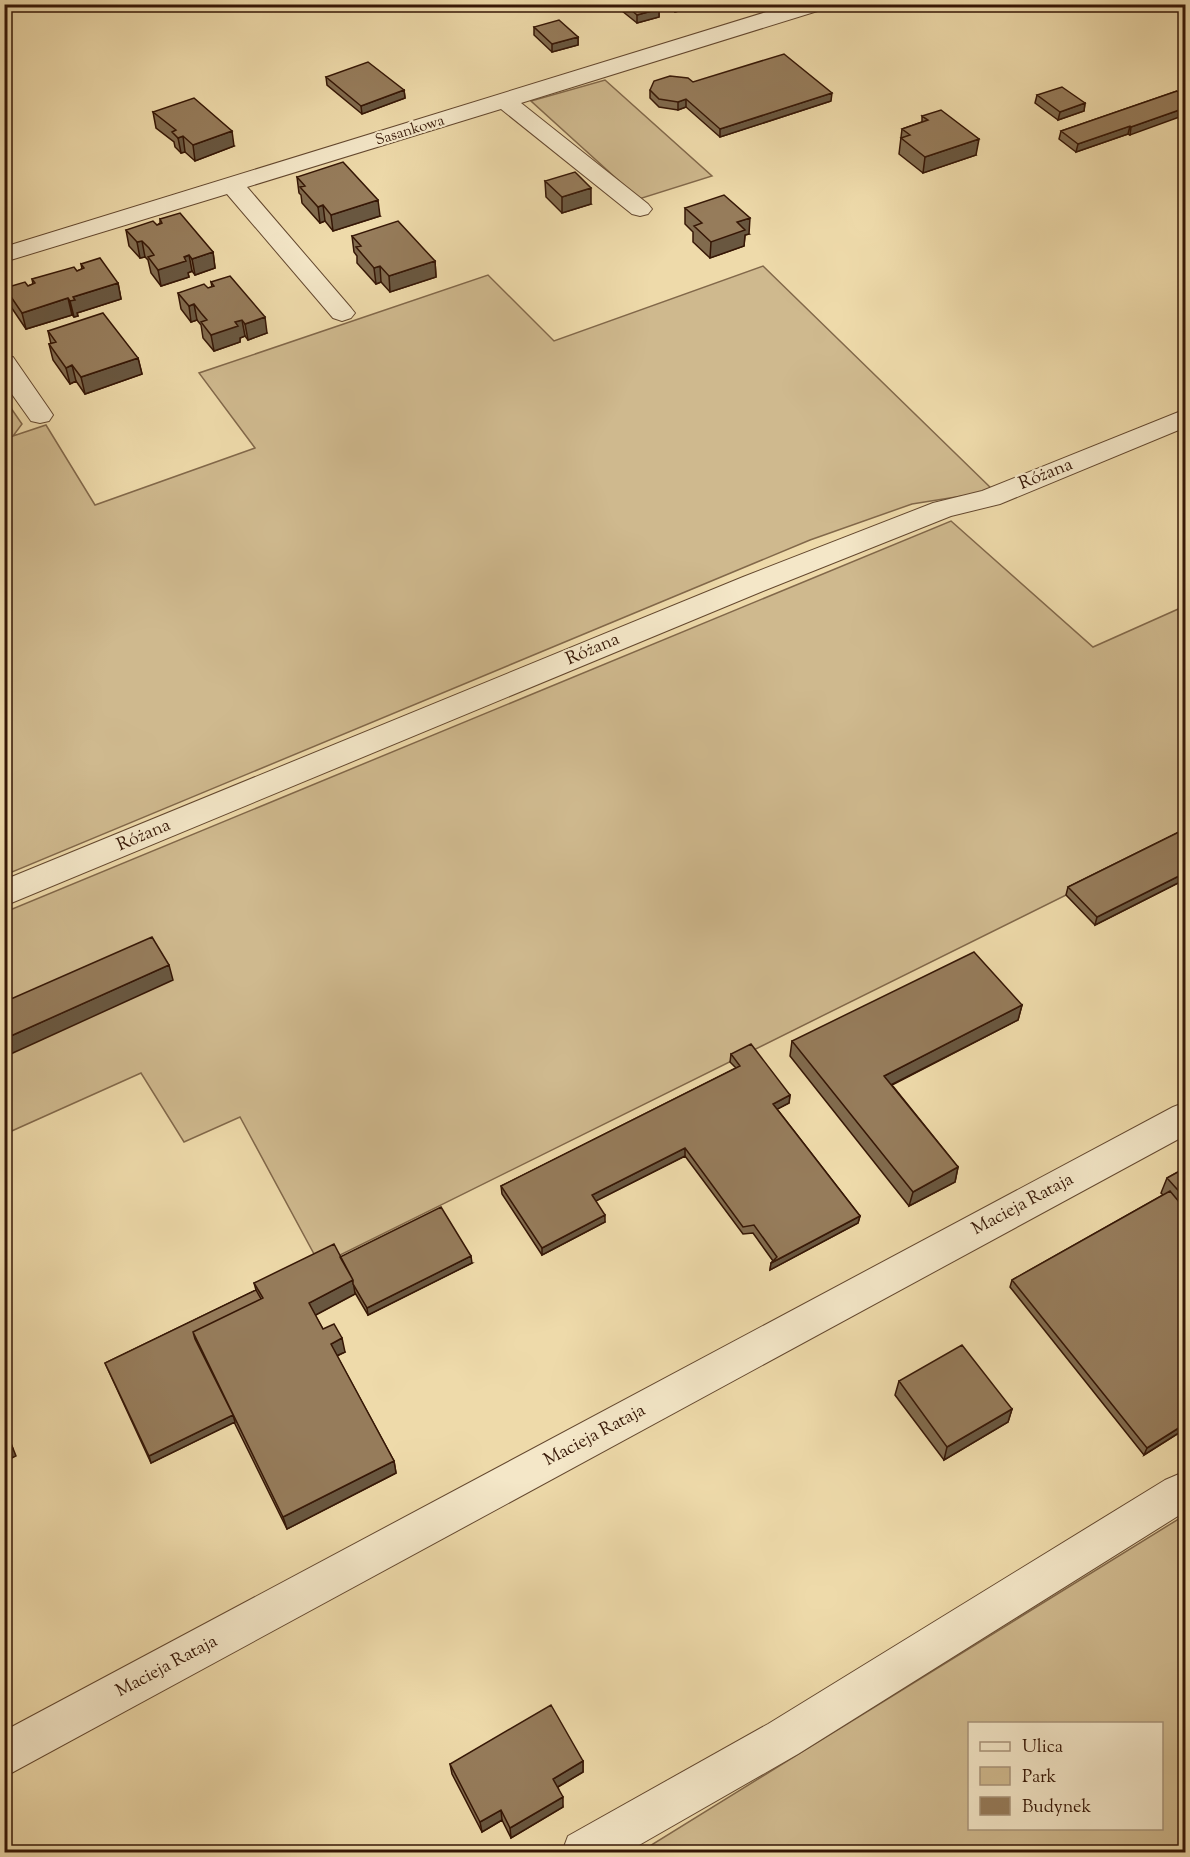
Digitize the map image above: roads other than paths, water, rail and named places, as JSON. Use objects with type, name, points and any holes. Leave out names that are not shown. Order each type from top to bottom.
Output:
[{"type":"street","name":"Sasankowa","points":[[4,255],[506,102],[816,4]]},
{"type":"street","points":[[506,102],[640,209]]},
{"type":"street","points":[[232,184],[342,313]]},
{"type":"street","points":[[4,363],[40,415]]},
{"type":"street","name":"Różana","points":[[4,894],[753,584],[943,509],[990,498],[1185,417]]},
{"type":"street","name":"Macieja Rataja","points":[[4,1755],[1185,1117]]},
{"type":"street","points":[[584,1852],[783,1739],[1179,1493]]}]
